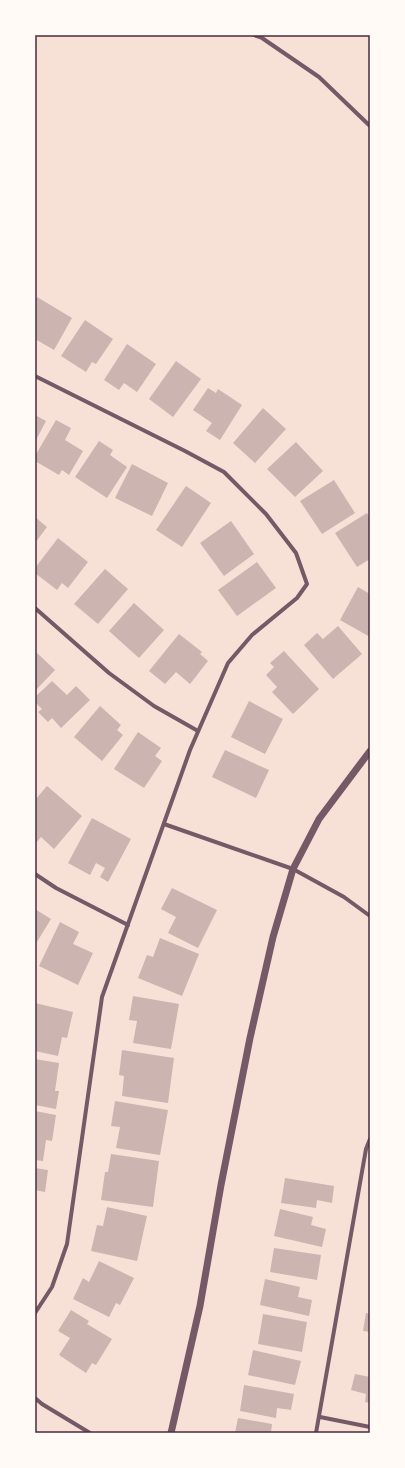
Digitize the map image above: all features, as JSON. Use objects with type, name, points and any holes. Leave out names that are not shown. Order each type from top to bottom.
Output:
[{"type":"street","points":[[254,35],[262,38],[319,77],[370,126]]},
{"type":"street","points":[[35,376],[185,450],[224,472],[266,514],[296,553],[307,584],[297,598],[252,635],[228,663],[190,750],[102,996],[67,1244],[52,1287],[35,1313]]},
{"type":"street","points":[[35,608],[122,682],[154,706],[198,731]]},
{"type":"street","points":[[172,1433],[200,1306],[221,1185],[250,1038],[273,937],[293,869],[319,819],[370,751]]},
{"type":"street","points":[[164,824],[293,869],[344,897],[370,916]]},
{"type":"street","points":[[35,874],[56,888],[128,925]]},
{"type":"street","points":[[316,1433],[366,1149],[370,1139]]},
{"type":"street","points":[[35,1398],[42,1404],[90,1433]]},
{"type":"street","points":[[320,1417],[370,1427]]},
{"type":"building","points":[[37,297],[72,318],[54,350],[35,339],[35,300]]},
{"type":"building","points":[[85,320],[113,339],[96,364],[92,362],[86,372],[61,356]]},
{"type":"building","points":[[127,344],[156,364],[137,392],[124,383],[119,390],[104,380]]},
{"type":"building","points":[[176,361],[201,379],[173,417],[149,399]]},
{"type":"building","points":[[208,388],[216,393],[218,389],[242,405],[220,440],[206,431],[212,423],[193,410]]},
{"type":"building","points":[[263,408],[286,429],[255,463],[233,443]]},
{"type":"building","points":[[35,415],[46,421],[35,442]]},
{"type":"building","points":[[56,420],[71,428],[65,440],[83,451],[69,475],[62,470],[59,475],[35,461],[35,456]]},
{"type":"building","points":[[99,441],[113,450],[110,455],[127,467],[107,498],[75,477]]},
{"type":"building","points":[[296,442],[323,471],[295,497],[267,469]]},
{"type":"building","points":[[132,464],[168,483],[152,516],[115,498]]},
{"type":"building","points":[[334,480],[355,513],[322,534],[300,501]]},
{"type":"building","points":[[186,486],[211,503],[182,547],[156,530]]},
{"type":"building","points":[[367,513],[370,519],[370,559],[357,567],[335,533]]},
{"type":"building","points":[[35,517],[47,527],[35,543]]},
{"type":"building","points":[[231,521],[254,554],[224,576],[200,543]]},
{"type":"building","points":[[58,538],[88,562],[68,588],[62,583],[57,590],[35,573],[35,568]]},
{"type":"building","points":[[257,562],[276,588],[237,616],[218,590]]},
{"type":"building","points":[[105,569],[128,589],[98,624],[74,604]]},
{"type":"building","points":[[358,587],[370,594],[370,637],[340,620]]},
{"type":"building","points":[[134,603],[164,630],[139,658],[109,631]]},
{"type":"building","points":[[338,626],[362,654],[333,679],[304,645],[317,633],[323,639]]},
{"type":"building","points":[[179,634],[202,652],[200,654],[208,661],[190,684],[176,672],[165,684],[149,671]]},
{"type":"building","points":[[35,651],[55,670],[35,691]]},
{"type":"building","points":[[284,651],[319,689],[293,714],[272,692],[277,687],[266,675],[274,667],[270,663]]},
{"type":"building","points":[[52,681],[67,695],[76,686],[90,700],[61,728],[52,718],[48,722],[38,712],[42,709],[35,702],[35,697]]},
{"type":"building","points":[[249,701],[283,719],[265,754],[231,737]]},
{"type":"building","points":[[100,706],[121,725],[117,730],[123,735],[102,761],[74,737]]},
{"type":"building","points":[[138,732],[161,748],[155,756],[162,761],[144,788],[114,769]]},
{"type":"building","points":[[225,750],[269,770],[256,798],[212,777]]},
{"type":"building","points":[[47,786],[82,816],[54,849],[41,837],[35,844],[35,800]]},
{"type":"building","points":[[92,818],[131,839],[108,882],[100,877],[105,868],[96,863],[90,875],[68,863]]},
{"type":"building","points":[[172,888],[217,910],[198,948],[168,933],[176,917],[161,909]]},
{"type":"building","points":[[35,909],[51,919],[35,945]]},
{"type":"building","points":[[60,922],[79,932],[73,944],[93,953],[78,985],[39,966]]},
{"type":"building","points":[[160,938],[199,954],[182,996],[138,978],[147,955],[153,957]]},
{"type":"building","points":[[133,996],[179,1004],[171,1049],[133,1043],[137,1021],[129,1020]]},
{"type":"building","points":[[35,1003],[73,1012],[67,1038],[62,1037],[58,1056],[35,1051]]},
{"type":"building","points":[[122,1050],[174,1058],[168,1103],[122,1096],[124,1076],[119,1075]]},
{"type":"building","points":[[35,1059],[59,1063],[55,1091],[59,1091],[56,1109],[35,1105]]},
{"type":"building","points":[[115,1101],[168,1110],[160,1155],[116,1148],[120,1127],[111,1126]]},
{"type":"building","points":[[35,1111],[56,1115],[52,1141],[46,1140],[43,1161],[35,1160]]},
{"type":"building","points":[[111,1154],[159,1161],[153,1207],[101,1200],[105,1172],[108,1172]]},
{"type":"building","points":[[35,1168],[48,1170],[45,1192],[35,1190]]},
{"type":"building","points":[[285,1178],[334,1186],[332,1203],[317,1200],[316,1208],[281,1203]]},
{"type":"building","points":[[107,1207],[147,1216],[137,1261],[91,1251],[97,1225],[103,1226]]},
{"type":"building","points":[[280,1209],[313,1217],[311,1225],[326,1229],[322,1247],[274,1236]]},
{"type":"building","points":[[274,1248],[321,1255],[317,1280],[270,1272]]},
{"type":"building","points":[[99,1261],[134,1278],[120,1305],[116,1303],[109,1317],[73,1299],[83,1278],[89,1282]]},
{"type":"building","points":[[265,1279],[300,1287],[298,1297],[312,1300],[309,1316],[260,1305]]},
{"type":"building","points":[[71,1310],[89,1321],[87,1324],[112,1339],[96,1365],[92,1363],[86,1373],[59,1355],[70,1338],[58,1331]]},
{"type":"building","points":[[366,1313],[370,1314],[370,1332],[363,1331]]},
{"type":"building","points":[[263,1314],[307,1322],[302,1352],[258,1344]]},
{"type":"building","points":[[253,1350],[301,1361],[295,1385],[248,1375]]},
{"type":"building","points":[[355,1374],[370,1377],[370,1403],[365,1402],[366,1394],[351,1390]]},
{"type":"building","points":[[244,1385],[294,1394],[291,1410],[277,1408],[276,1418],[240,1411]]},
{"type":"building","points":[[238,1418],[272,1424],[271,1433],[235,1433]]}]
